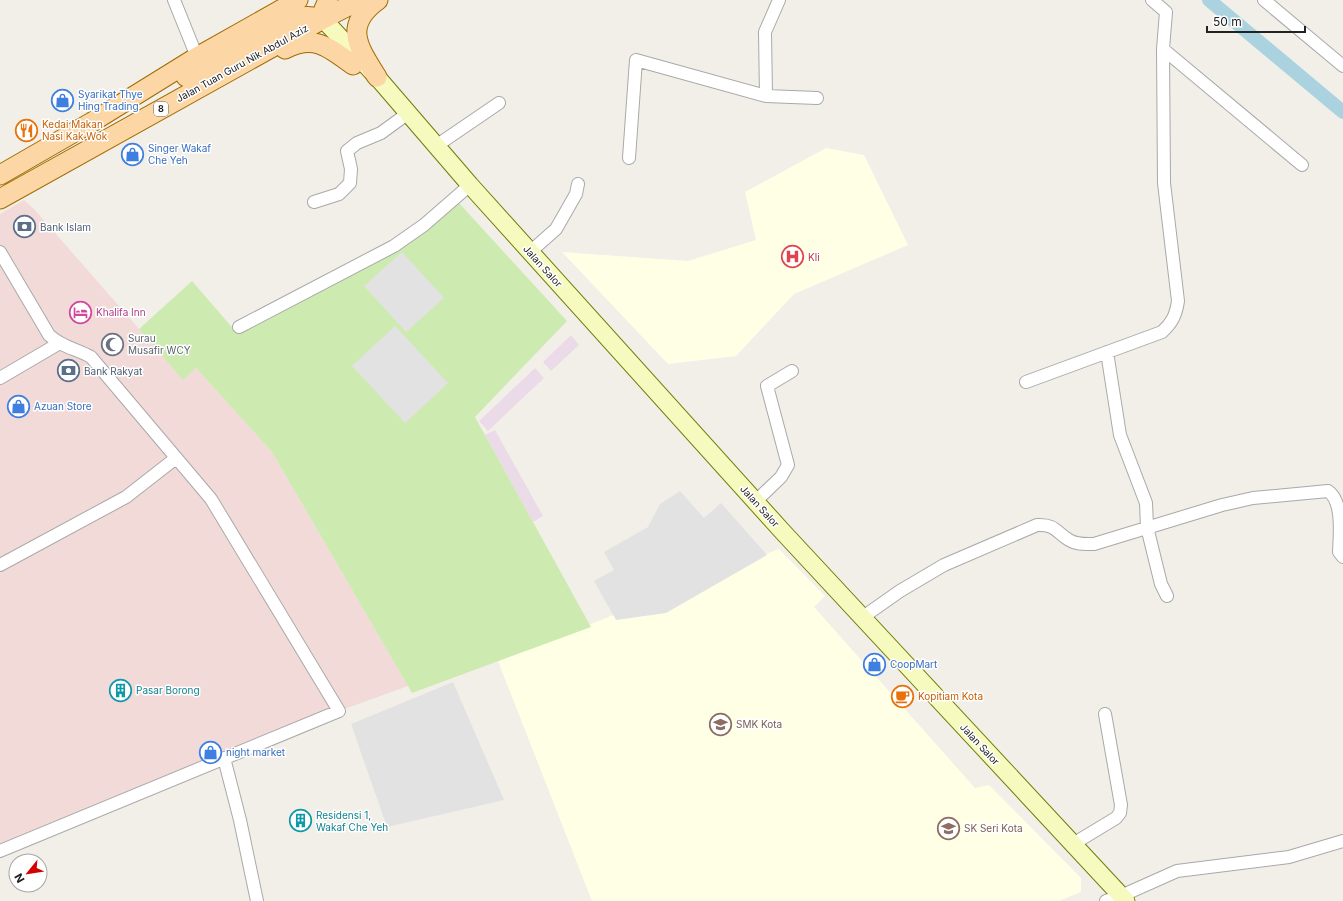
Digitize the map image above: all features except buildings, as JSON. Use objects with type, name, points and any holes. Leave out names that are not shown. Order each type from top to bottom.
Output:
[{"type":"main road","points":[[0,175],[92,122],[197,57],[298,0]]},
{"type":"main road","points":[[92,122],[218,61],[290,20],[301,16],[311,16],[323,19],[324,9],[328,0]]},
{"type":"main road","name":"Jalan Tuan Guru Nik Abdul Aziz","points":[[0,199],[216,78],[360,0]]},
{"type":"main road","points":[[377,78],[359,47],[356,35],[361,15],[378,0]]},
{"type":"main road","name":"Jalan Salor","points":[[323,19],[324,30],[328,37],[371,83],[404,110]]},
{"type":"main road","name":"Jalan Salor","points":[[323,19],[530,252],[756,501],[1073,844],[1118,899]]},
{"type":"main road","points":[[216,78],[295,44],[307,41],[318,43],[330,48],[353,65]]},
{"type":"street","points":[[174,0],[197,57]]},
{"type":"street","points":[[766,96],[765,32],[779,0]]},
{"type":"street","points":[[1026,382],[1162,332],[1170,325],[1176,314],[1178,302],[1164,183],[1163,50],[1166,12],[1152,0]]},
{"type":"street","points":[[1264,0],[1343,66]]},
{"type":"street","points":[[1163,50],[1302,165]]},
{"type":"street","points":[[630,158],[636,60],[766,96],[817,98]]},
{"type":"street","points":[[436,146],[498,103]]},
{"type":"street","points":[[314,202],[339,194],[350,183],[351,169],[347,151],[358,143],[381,133],[404,110]]},
{"type":"street","points":[[530,252],[556,229],[576,194],[578,184]]},
{"type":"street","points":[[240,327],[394,246],[424,225],[470,185]]},
{"type":"street","points":[[0,252],[43,326],[58,344],[83,353],[91,358],[211,498],[339,711],[0,851]]},
{"type":"street","points":[[0,378],[58,344]]},
{"type":"street","points":[[1107,352],[1120,435],[1146,503],[1148,527],[1161,584],[1167,596]]},
{"type":"street","points":[[756,501],[781,477],[788,465],[767,386],[792,371]]},
{"type":"street","points":[[0,565],[126,497],[176,458]]},
{"type":"street","points":[[863,617],[900,591],[944,565],[1038,525],[1046,524],[1057,529],[1069,540],[1080,544],[1094,544],[1222,504],[1328,491],[1335,494],[1341,505],[1339,552],[1343,557]]},
{"type":"street","points":[[1073,844],[1116,818],[1120,812],[1121,805],[1105,714]]},
{"type":"street","points":[[224,758],[240,820],[257,901]]},
{"type":"street","points":[[1118,899],[1177,871],[1289,857],[1343,841]]},
{"type":"shaded area","name":"Kli","points":[[826,148],[864,155],[908,245],[794,294],[736,356],[668,364],[562,252],[688,261],[756,240],[745,192]]},
{"type":"shaded area","points":[[24,200],[34,209],[183,379],[196,368],[272,452],[408,686],[339,711],[0,851],[0,214]]},
{"type":"shaded area","points":[[402,252],[444,298],[406,332],[364,286]]},
{"type":"shaded area","points":[[395,326],[448,383],[405,423],[352,366]]},
{"type":"shaded area","points":[[571,335],[579,345],[551,371],[543,362]]},
{"type":"shaded area","points":[[535,368],[544,378],[488,431],[479,421]]},
{"type":"shaded area","points":[[495,430],[543,516],[533,522],[485,435]]},
{"type":"shaded area","points":[[680,491],[704,518],[721,503],[767,555],[666,613],[616,620],[594,581],[614,570],[604,552],[648,527],[660,504]]},
{"type":"shaded area","name":"SMK Kota","points":[[779,549],[825,596],[814,607],[975,788],[989,785],[1081,878],[1081,892],[1059,901],[592,901],[498,661]]},
{"type":"shaded area","points":[[453,682],[504,800],[387,827],[351,724]]},
{"type":"green space","points":[[459,203],[567,321],[475,417],[591,627],[412,693],[272,452],[196,368],[183,380],[139,329],[192,281],[237,333],[395,251],[427,230]]},
{"type":"waterway","points":[[1209,0],[1343,112]]},
{"type":"place","name":"Syarikat Thye Hing Trading","points":[[63,100]]},
{"type":"place","name":"Kedai Makan Nasi Kak Wok","points":[[27,130]]},
{"type":"place","name":"Singer Wakaf Che Yeh","points":[[132,154]]},
{"type":"place","name":"Bank Islam","points":[[24,227]]},
{"type":"place","name":"Kli","points":[[792,257]]},
{"type":"place","name":"Khalifa Inn","points":[[81,312]]},
{"type":"place","name":"Surau Musafir WCY","points":[[113,344]]},
{"type":"place","name":"Bank Rakyat","points":[[68,371]]},
{"type":"place","name":"Azuan Store","points":[[19,406]]},
{"type":"place","name":"CoopMart","points":[[875,664]]},
{"type":"place","name":"Pasar Borong","points":[[121,690]]},
{"type":"place","name":"Kopitiam Kota","points":[[902,696]]},
{"type":"place","name":"SMK Kota","points":[[721,724]]},
{"type":"place","name":"night market","points":[[210,752]]},
{"type":"place","name":"Residensi 1, Wakaf Che Yeh","points":[[301,821]]},
{"type":"place","name":"SK Seri Kota","points":[[948,828]]}]
